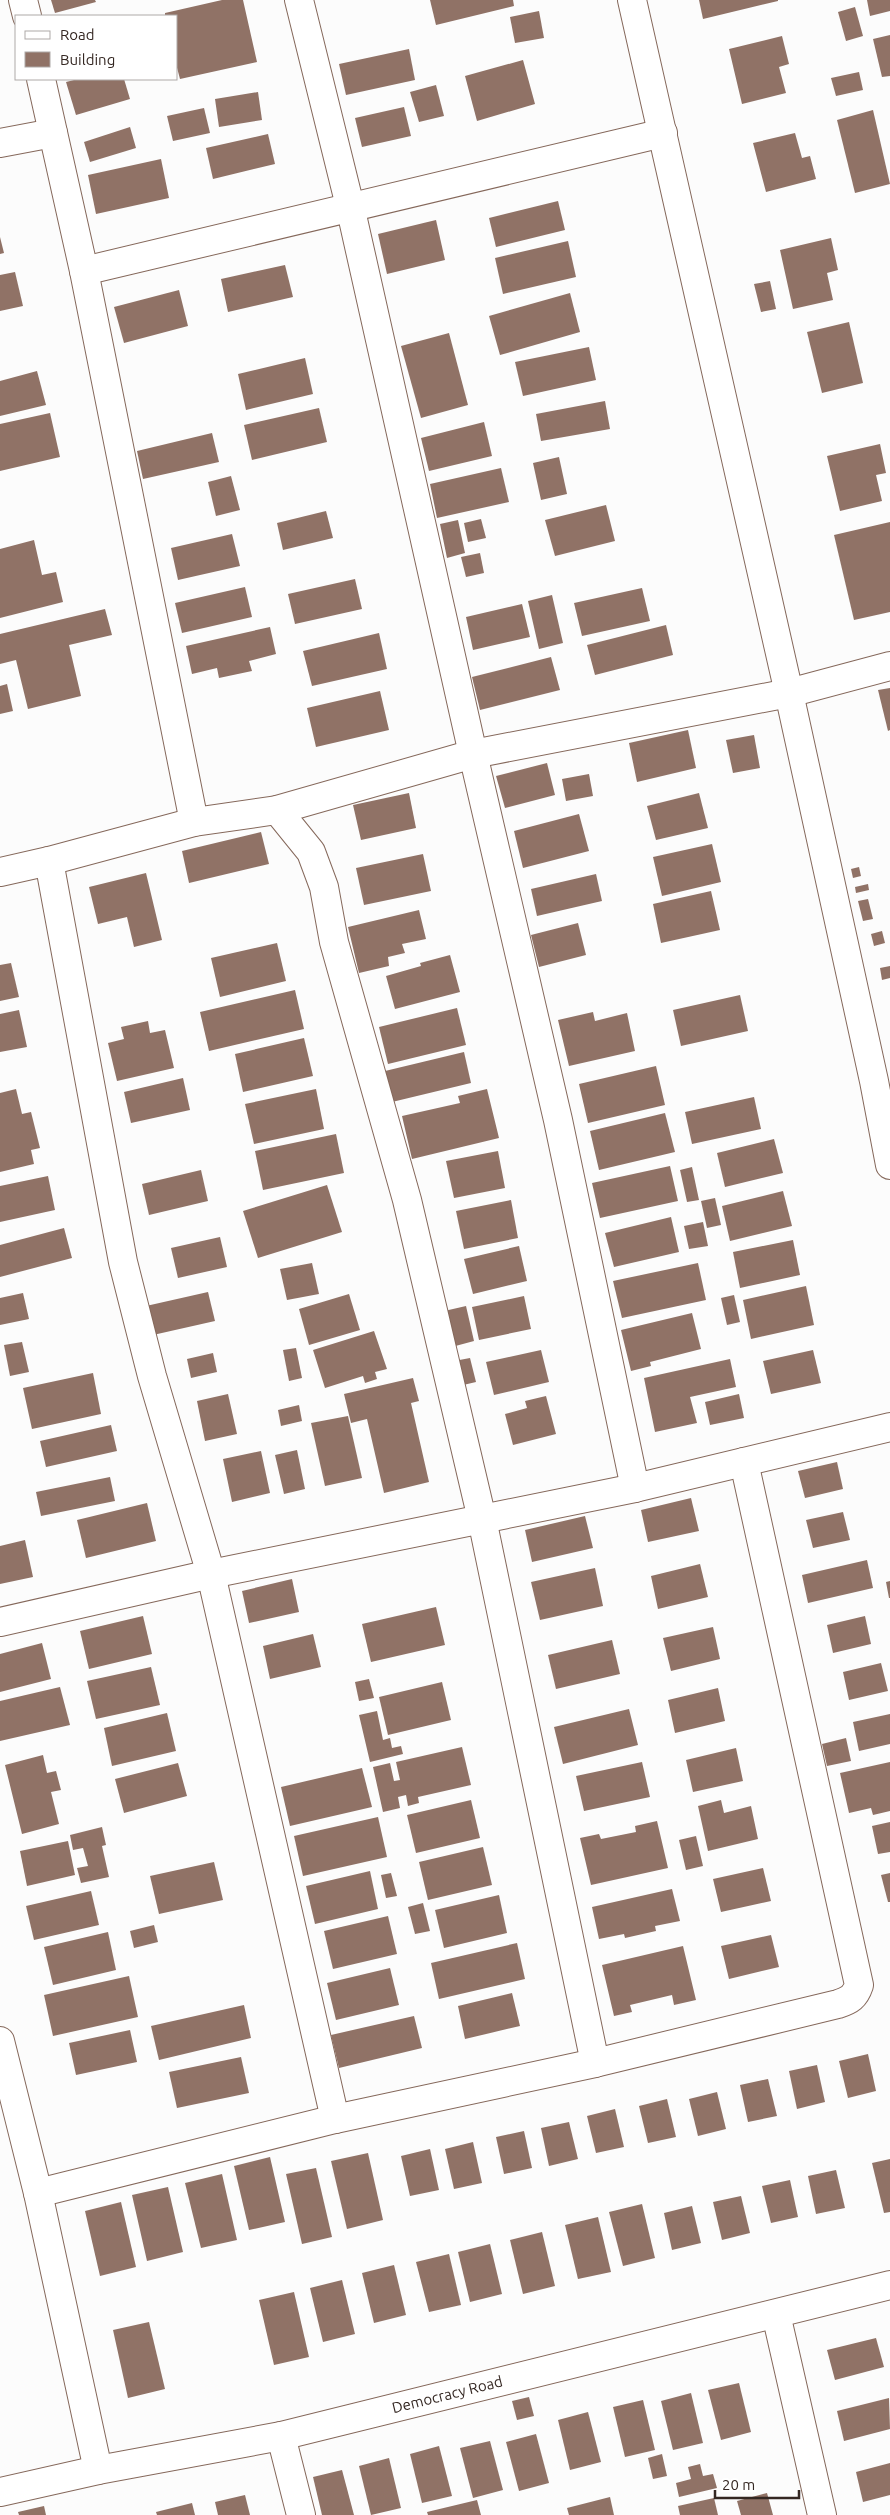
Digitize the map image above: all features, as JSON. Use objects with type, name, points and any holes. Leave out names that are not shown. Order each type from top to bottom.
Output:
[{"type":"street","points":[[23,0],[27,15]]},
{"type":"street","points":[[299,0],[350,206],[473,754],[558,1120],[636,1488]]},
{"type":"street","points":[[632,0],[789,692],[882,1080],[890,1165]]},
{"type":"street","points":[[41,80],[84,271],[194,822]]},
{"type":"street","points":[[0,143],[53,133]]},
{"type":"street","points":[[84,271],[350,206],[663,133]]},
{"type":"street","points":[[0,872],[49,861],[194,822],[278,810],[473,754],[789,692],[890,666]]},
{"type":"street","points":[[278,810],[312,852],[324,887],[334,942],[407,1200],[482,1519],[595,2063]]},
{"type":"street","points":[[49,861],[124,1262],[152,1376],[211,1574],[335,2119]]},
{"type":"street","points":[[0,1622],[211,1574],[636,1488],[890,1427]]},
{"type":"street","points":[[38,2193],[335,2119],[595,2063],[838,2004],[849,2000],[856,1994],[859,1984],[744,1462]]},
{"type":"street","points":[[0,2041],[38,2193],[98,2470]]},
{"type":"street","name":"Democracy Road","points":[[0,2492],[98,2470],[281,2436],[890,2285]]},
{"type":"street","points":[[776,2314],[822,2515]]},
{"type":"street","points":[[281,2436],[301,2515]]},
{"type":"building","points":[[51,0],[95,0],[96,2],[55,13]]},
{"type":"building","points":[[222,0],[243,0],[257,62],[180,79],[178,72],[178,15],[165,15],[165,13]]},
{"type":"building","points":[[430,0],[513,0],[514,6],[436,25]]},
{"type":"building","points":[[699,0],[778,0],[778,1],[703,19]]},
{"type":"building","points":[[867,0],[890,0],[890,11],[870,16]]},
{"type":"building","points":[[855,7],[863,36],[846,41],[838,12]]},
{"type":"building","points":[[539,11],[544,38],[515,43],[510,17]]},
{"type":"building","points":[[890,35],[890,76],[882,77],[873,39]]},
{"type":"building","points":[[782,36],[789,64],[779,67],[786,93],[742,104],[729,49]]},
{"type":"building","points":[[409,49],[415,80],[346,95],[339,64]]},
{"type":"building","points":[[523,60],[535,104],[477,121],[465,76]]},
{"type":"building","points":[[859,72],[863,90],[836,96],[831,78]]},
{"type":"building","points":[[74,80],[124,80],[130,99],[76,115],[66,82]]},
{"type":"building","points":[[436,85],[444,116],[419,122],[410,92]]},
{"type":"building","points":[[258,92],[262,120],[219,127],[215,99]]},
{"type":"building","points":[[404,107],[411,136],[362,147],[355,118]]},
{"type":"building","points":[[204,108],[210,133],[173,141],[167,116]]},
{"type":"building","points":[[873,110],[890,184],[855,193],[837,120]]},
{"type":"building","points":[[130,127],[136,148],[90,162],[84,142]]},
{"type":"building","points":[[795,133],[802,158],[810,156],[816,179],[766,192],[753,143]]},
{"type":"building","points":[[268,134],[275,164],[213,179],[206,148]]},
{"type":"building","points":[[161,159],[169,198],[96,214],[88,175]]},
{"type":"building","points":[[558,201],[565,230],[496,247],[489,218]]},
{"type":"building","points":[[436,220],[445,260],[387,274],[378,234]]},
{"type":"building","points":[[0,237],[4,253],[0,254]]},
{"type":"building","points":[[831,238],[838,270],[827,273],[833,300],[793,309],[780,250]]},
{"type":"building","points":[[568,241],[576,277],[503,294],[495,258]]},
{"type":"building","points":[[285,265],[293,297],[228,312],[221,279]]},
{"type":"building","points":[[15,272],[23,306],[0,311],[0,275]]},
{"type":"building","points":[[770,281],[776,309],[761,312],[754,284]]},
{"type":"building","points":[[179,290],[188,326],[124,343],[114,307]]},
{"type":"building","points":[[570,293],[580,332],[500,355],[489,316]]},
{"type":"building","points":[[849,322],[863,383],[822,393],[807,332]]},
{"type":"building","points":[[449,333],[468,405],[421,418],[401,346]]},
{"type":"building","points":[[589,347],[596,380],[523,396],[515,362]]},
{"type":"building","points":[[305,358],[313,394],[246,410],[238,374]]},
{"type":"building","points":[[37,371],[46,405],[0,416],[0,381]]},
{"type":"building","points":[[605,401],[610,429],[541,441],[536,414]]},
{"type":"building","points":[[319,408],[327,442],[252,460],[244,425]]},
{"type":"building","points":[[50,413],[60,457],[0,471],[0,424]]},
{"type":"building","points":[[484,422],[492,456],[429,471],[421,438]]},
{"type":"building","points":[[212,433],[219,462],[143,479],[137,451]]},
{"type":"building","points":[[880,444],[886,473],[876,475],[882,501],[840,511],[827,456]]},
{"type":"building","points":[[559,457],[567,494],[541,500],[533,463]]},
{"type":"building","points":[[501,468],[509,502],[437,518],[430,484]]},
{"type":"building","points":[[231,476],[240,510],[216,516],[208,482]]},
{"type":"building","points":[[606,505],[615,541],[555,556],[545,520]]},
{"type":"building","points":[[326,511],[333,538],[283,550],[277,523]]},
{"type":"building","points":[[481,519],[486,538],[468,542],[464,523]]},
{"type":"building","points":[[458,520],[465,553],[447,558],[440,524]]},
{"type":"building","points":[[890,522],[890,612],[854,620],[834,535]]},
{"type":"building","points":[[232,534],[240,566],[178,580],[171,548]]},
{"type":"building","points":[[34,540],[42,575],[56,572],[63,602],[0,618],[0,549]]},
{"type":"building","points":[[480,553],[484,573],[466,577],[461,557]]},
{"type":"building","points":[[355,579],[362,609],[295,624],[288,594]]},
{"type":"building","points":[[245,587],[252,617],[182,633],[175,603]]},
{"type":"building","points":[[642,588],[650,621],[582,636],[574,603]]},
{"type":"building","points":[[552,595],[563,643],[539,649],[528,601]]},
{"type":"building","points":[[522,604],[530,637],[473,650],[466,617]]},
{"type":"building","points":[[105,609],[112,635],[69,645],[81,696],[28,709],[16,660],[0,664],[0,634]]},
{"type":"building","points":[[666,625],[673,655],[595,675],[587,645]]},
{"type":"building","points":[[270,627],[276,654],[249,661],[252,671],[219,678],[217,668],[192,674],[186,646]]},
{"type":"building","points":[[379,633],[387,669],[312,686],[303,651]]},
{"type":"building","points":[[551,657],[560,690],[480,710],[472,677]]},
{"type":"building","points":[[7,684],[13,711],[0,714],[0,686]]},
{"type":"building","points":[[890,688],[890,730],[888,731],[878,690]]},
{"type":"building","points":[[380,691],[389,730],[316,747],[307,708]]},
{"type":"building","points":[[688,730],[696,768],[637,782],[629,743]]},
{"type":"building","points":[[754,735],[760,768],[733,773],[726,740]]},
{"type":"building","points":[[547,763],[555,795],[505,808],[496,776]]},
{"type":"building","points":[[589,774],[593,796],[566,801],[562,779]]},
{"type":"building","points":[[409,793],[416,828],[361,840],[353,805]]},
{"type":"building","points":[[699,793],[708,828],[656,840],[647,806]]},
{"type":"building","points":[[579,814],[589,851],[523,868],[514,831]]},
{"type":"building","points":[[261,832],[269,864],[189,883],[182,851]]},
{"type":"building","points":[[712,844],[721,882],[662,896],[653,857]]},
{"type":"building","points":[[423,854],[431,891],[364,905],[356,868]]},
{"type":"building","points":[[859,867],[861,876],[853,878],[851,869]]},
{"type":"building","points":[[146,873],[162,940],[134,947],[127,917],[98,924],[89,887]]},
{"type":"building","points":[[596,874],[602,901],[537,916],[531,889]]},
{"type":"building","points":[[868,884],[869,890],[856,893],[855,887]]},
{"type":"building","points":[[711,891],[720,930],[661,943],[653,904]]},
{"type":"building","points":[[868,899],[873,919],[863,921],[858,901]]},
{"type":"building","points":[[419,910],[426,939],[402,944],[405,953],[388,957],[389,966],[359,973],[348,927]]},
{"type":"building","points":[[578,923],[586,955],[539,967],[531,935]]},
{"type":"building","points":[[882,931],[885,943],[874,946],[871,934]]},
{"type":"building","points":[[277,943],[286,981],[220,997],[211,958]]},
{"type":"building","points":[[450,955],[460,992],[395,1009],[386,976],[421,966],[420,963]]},
{"type":"building","points":[[11,963],[19,997],[0,1001],[0,965]]},
{"type":"building","points":[[890,966],[890,978],[882,980],[880,968]]},
{"type":"building","points":[[295,990],[304,1029],[209,1051],[200,1012]]},
{"type":"building","points":[[740,995],[748,1031],[681,1046],[673,1010]]},
{"type":"building","points":[[457,1008],[466,1045],[388,1064],[379,1027]]},
{"type":"building","points":[[19,1010],[27,1047],[0,1052],[0,1014]]},
{"type":"building","points":[[593,1012],[595,1021],[627,1013],[635,1051],[569,1066],[558,1020]]},
{"type":"building","points":[[148,1021],[150,1033],[165,1030],[174,1068],[117,1081],[108,1043],[124,1039],[121,1027]]},
{"type":"building","points":[[304,1038],[313,1076],[243,1092],[235,1054]]},
{"type":"building","points":[[464,1052],[471,1083],[392,1102],[385,1071]]},
{"type":"building","points":[[656,1066],[665,1105],[588,1123],[579,1084]]},
{"type":"building","points":[[183,1078],[190,1110],[131,1123],[124,1092]]},
{"type":"building","points":[[16,1089],[22,1114],[31,1112],[40,1148],[31,1150],[34,1164],[0,1172],[0,1093]]},
{"type":"building","points":[[316,1089],[324,1129],[254,1144],[245,1104]]},
{"type":"building","points":[[487,1089],[499,1138],[412,1159],[402,1116],[460,1103],[458,1096]]},
{"type":"building","points":[[754,1097],[761,1129],[692,1144],[685,1112]]},
{"type":"building","points":[[665,1113],[675,1152],[599,1170],[590,1131]]},
{"type":"building","points":[[336,1134],[344,1173],[263,1190],[255,1151]]},
{"type":"building","points":[[774,1139],[783,1173],[725,1187],[717,1153]]},
{"type":"building","points":[[498,1151],[505,1188],[454,1198],[446,1161]]},
{"type":"building","points":[[670,1166],[678,1201],[600,1218],[592,1183]]},
{"type":"building","points":[[692,1167],[699,1200],[687,1202],[680,1170]]},
{"type":"building","points":[[201,1170],[208,1201],[149,1215],[142,1184]]},
{"type":"building","points":[[48,1176],[55,1210],[0,1222],[0,1186]]},
{"type":"building","points":[[327,1185],[342,1232],[258,1258],[243,1211]]},
{"type":"building","points":[[783,1191],[792,1226],[730,1241],[722,1206]]},
{"type":"building","points":[[715,1198],[721,1225],[707,1228],[701,1201]]},
{"type":"building","points":[[511,1200],[518,1238],[464,1249],[456,1211]]},
{"type":"building","points":[[671,1217],[679,1252],[614,1267],[605,1233]]},
{"type":"building","points":[[703,1222],[708,1246],[689,1249],[684,1226]]},
{"type":"building","points":[[64,1228],[72,1258],[0,1277],[0,1245]]},
{"type":"building","points":[[220,1237],[227,1267],[178,1278],[171,1248]]},
{"type":"building","points":[[793,1240],[800,1275],[740,1288],[733,1252]]},
{"type":"building","points":[[519,1246],[527,1281],[473,1294],[464,1259]]},
{"type":"building","points":[[312,1263],[319,1294],[287,1300],[280,1269]]},
{"type":"building","points":[[698,1263],[706,1300],[622,1318],[613,1281]]},
{"type":"building","points":[[806,1286],[814,1325],[751,1339],[743,1300]]},
{"type":"building","points":[[208,1292],[215,1321],[153,1335],[146,1306]]},
{"type":"building","points":[[23,1293],[29,1319],[0,1325],[0,1298]]},
{"type":"building","points":[[349,1294],[360,1330],[309,1345],[299,1309]]},
{"type":"building","points":[[734,1295],[740,1322],[727,1325],[721,1298]]},
{"type":"building","points":[[524,1296],[531,1329],[479,1340],[472,1307]]},
{"type":"building","points":[[466,1306],[474,1341],[448,1348],[440,1312]]},
{"type":"building","points":[[692,1313],[701,1349],[650,1362],[651,1366],[631,1371],[621,1330]]},
{"type":"building","points":[[374,1331],[387,1369],[375,1372],[377,1379],[365,1383],[363,1376],[325,1388],[313,1350]]},
{"type":"building","points":[[22,1342],[29,1372],[10,1376],[4,1345]]},
{"type":"building","points":[[296,1348],[302,1378],[289,1381],[283,1350]]},
{"type":"building","points":[[541,1350],[549,1382],[494,1395],[486,1362]]},
{"type":"building","points":[[813,1350],[821,1383],[771,1394],[763,1361]]},
{"type":"building","points":[[213,1353],[217,1372],[191,1378],[187,1359]]},
{"type":"building","points":[[470,1358],[476,1382],[459,1386],[454,1361]]},
{"type":"building","points":[[730,1359],[736,1387],[690,1397],[697,1423],[655,1432],[644,1378]]},
{"type":"building","points":[[93,1373],[101,1414],[32,1429],[23,1388]]},
{"type":"building","points":[[413,1378],[419,1401],[411,1403],[429,1482],[384,1493],[367,1419],[351,1423],[344,1394]]},
{"type":"building","points":[[228,1394],[237,1434],[205,1441],[197,1401]]},
{"type":"building","points":[[739,1394],[744,1418],[710,1425],[705,1402]]},
{"type":"building","points":[[546,1396],[556,1434],[513,1445],[505,1414],[527,1408],[525,1401]]},
{"type":"building","points":[[299,1405],[302,1421],[281,1426],[278,1410]]},
{"type":"building","points":[[348,1416],[362,1478],[325,1486],[311,1423]]},
{"type":"building","points":[[111,1425],[117,1451],[46,1467],[40,1441]]},
{"type":"building","points":[[297,1450],[305,1489],[284,1494],[275,1455]]},
{"type":"building","points":[[261,1451],[270,1493],[232,1502],[223,1459]]},
{"type":"building","points":[[837,1462],[843,1489],[805,1498],[798,1471]]},
{"type":"building","points":[[110,1477],[115,1501],[41,1516],[36,1492]]},
{"type":"building","points":[[691,1498],[699,1531],[648,1542],[641,1510]]},
{"type":"building","points":[[147,1503],[156,1541],[86,1558],[77,1520]]},
{"type":"building","points":[[843,1512],[850,1540],[813,1548],[806,1520]]},
{"type":"building","points":[[585,1516],[593,1548],[532,1562],[525,1530]]},
{"type":"building","points":[[25,1540],[33,1577],[0,1584],[0,1546]]},
{"type":"building","points":[[867,1560],[873,1588],[808,1603],[802,1575]]},
{"type":"building","points":[[700,1564],[708,1597],[658,1609],[651,1576]]},
{"type":"building","points":[[595,1568],[603,1606],[540,1620],[531,1582]]},
{"type":"building","points":[[292,1579],[299,1612],[249,1623],[242,1591]]},
{"type":"building","points":[[890,1581],[890,1598],[889,1598],[886,1582]]},
{"type":"building","points":[[436,1607],[445,1645],[371,1662],[362,1624]]},
{"type":"building","points":[[143,1616],[152,1654],[89,1669],[80,1631]]},
{"type":"building","points":[[865,1616],[871,1644],[833,1653],[827,1625]]},
{"type":"building","points":[[713,1627],[720,1659],[671,1671],[663,1638]]},
{"type":"building","points":[[313,1634],[321,1667],[270,1679],[263,1646]]},
{"type":"building","points":[[612,1640],[620,1674],[556,1689],[548,1655]]},
{"type":"building","points":[[42,1643],[51,1679],[0,1692],[0,1654]]},
{"type":"building","points":[[881,1663],[888,1691],[849,1700],[843,1672]]},
{"type":"building","points":[[151,1667],[160,1705],[96,1719],[87,1681]]},
{"type":"building","points":[[369,1679],[374,1698],[359,1701],[355,1682]]},
{"type":"building","points":[[442,1682],[451,1720],[388,1735],[379,1697]]},
{"type":"building","points":[[60,1687],[70,1725],[0,1741],[0,1701]]},
{"type":"building","points":[[718,1688],[725,1721],[675,1733],[668,1700]]},
{"type":"building","points":[[629,1709],[638,1745],[563,1764],[554,1727]]},
{"type":"building","points":[[377,1711],[383,1740],[390,1738],[392,1748],[401,1746],[403,1754],[370,1762],[359,1715]]},
{"type":"building","points":[[167,1713],[176,1751],[112,1766],[104,1728]]},
{"type":"building","points":[[890,1714],[890,1744],[859,1751],[853,1722]]},
{"type":"building","points":[[846,1738],[851,1761],[827,1766],[822,1744]]},
{"type":"building","points":[[462,1747],[471,1785],[418,1797],[419,1803],[408,1806],[406,1795],[398,1797],[400,1808],[383,1812],[373,1767],[390,1763],[394,1781],[400,1780],[396,1762]]},
{"type":"building","points":[[736,1748],[743,1781],[693,1792],[686,1760]]},
{"type":"building","points":[[43,1755],[47,1773],[56,1771],[61,1790],[51,1792],[59,1824],[22,1834],[5,1765]]},
{"type":"building","points":[[642,1762],[650,1797],[584,1811],[576,1776]]},
{"type":"building","points":[[890,1762],[890,1811],[873,1815],[871,1808],[849,1813],[840,1773]]},
{"type":"building","points":[[178,1763],[187,1796],[124,1813],[115,1779]]},
{"type":"building","points":[[362,1768],[372,1807],[290,1826],[281,1787]]},
{"type":"building","points":[[471,1800],[480,1838],[416,1853],[407,1815]]},
{"type":"building","points":[[721,1800],[724,1813],[751,1806],[758,1839],[708,1851],[698,1806]]},
{"type":"building","points":[[378,1817],[387,1857],[303,1876],[294,1836]]},
{"type":"building","points":[[657,1821],[668,1868],[591,1885],[580,1838],[599,1834],[601,1839],[636,1832],[635,1826]]},
{"type":"building","points":[[890,1822],[890,1852],[878,1854],[872,1826]]},
{"type":"building","points":[[102,1827],[106,1845],[102,1846],[109,1877],[81,1883],[77,1868],[88,1866],[83,1848],[73,1850],[70,1835]]},
{"type":"building","points":[[696,1836],[703,1866],[686,1870],[679,1840]]},
{"type":"building","points":[[68,1841],[75,1875],[27,1886],[20,1851]]},
{"type":"building","points":[[483,1847],[492,1885],[428,1900],[419,1862]]},
{"type":"building","points":[[214,1862],[223,1900],[159,1914],[150,1876]]},
{"type":"building","points":[[763,1868],[771,1901],[721,1912],[713,1879]]},
{"type":"building","points":[[370,1871],[378,1909],[315,1924],[306,1886]]},
{"type":"building","points":[[391,1873],[397,1896],[386,1898],[381,1875]]},
{"type":"building","points":[[890,1873],[890,1902],[888,1902],[881,1875]]},
{"type":"building","points":[[672,1889],[680,1921],[655,1926],[656,1931],[625,1938],[624,1934],[599,1939],[592,1907]]},
{"type":"building","points":[[91,1891],[99,1925],[34,1940],[26,1906]]},
{"type":"building","points":[[499,1895],[507,1933],[444,1948],[435,1910]]},
{"type":"building","points":[[423,1903],[430,1931],[415,1934],[408,1907]]},
{"type":"building","points":[[388,1916],[397,1954],[333,1969],[324,1931]]},
{"type":"building","points":[[154,1925],[158,1942],[134,1948],[130,1931]]},
{"type":"building","points":[[108,1932],[116,1970],[53,1985],[44,1947]]},
{"type":"building","points":[[771,1935],[779,1967],[729,1979],[721,1946]]},
{"type":"building","points":[[517,1943],[525,1979],[439,1999],[431,1963]]},
{"type":"building","points":[[683,1946],[696,2000],[674,2005],[672,1995],[630,2005],[632,2012],[614,2016],[602,1965]]},
{"type":"building","points":[[390,1968],[399,2005],[336,2020],[327,1983]]},
{"type":"building","points":[[129,1976],[138,2017],[53,2036],[44,1995]]},
{"type":"building","points":[[512,1993],[520,2026],[465,2039],[458,2006]]},
{"type":"building","points":[[244,2005],[251,2038],[159,2060],[151,2026]]},
{"type":"building","points":[[414,2016],[422,2048],[339,2068],[331,2035]]},
{"type":"building","points":[[130,2030],[137,2062],[76,2075],[69,2043]]},
{"type":"building","points":[[868,2054],[876,2091],[848,2098],[839,2061]]},
{"type":"building","points":[[241,2057],[249,2093],[177,2108],[169,2072]]},
{"type":"building","points":[[817,2065],[825,2102],[797,2109],[789,2071]]},
{"type":"building","points":[[768,2079],[777,2116],[748,2122],[740,2085]]},
{"type":"building","points":[[717,2092],[726,2129],[698,2136],[689,2099]]},
{"type":"building","points":[[667,2099],[676,2137],[648,2143],[639,2106]]},
{"type":"building","points":[[615,2109],[624,2147],[596,2153],[587,2116]]},
{"type":"building","points":[[569,2122],[578,2159],[549,2166],[541,2128]]},
{"type":"building","points":[[524,2131],[532,2168],[504,2174],[496,2137]]},
{"type":"building","points":[[473,2142],[482,2183],[454,2189],[445,2149]]},
{"type":"building","points":[[430,2149],[439,2190],[410,2196],[401,2156]]},
{"type":"building","points":[[368,2153],[383,2220],[347,2229],[331,2161]]},
{"type":"building","points":[[270,2157],[285,2222],[249,2230],[234,2166]]},
{"type":"building","points":[[890,2159],[890,2212],[884,2213],[872,2163]]},
{"type":"building","points":[[316,2168],[332,2237],[302,2244],[286,2174]]},
{"type":"building","points":[[836,2170],[845,2208],[816,2214],[808,2176]]},
{"type":"building","points":[[222,2174],[237,2240],[201,2248],[185,2183]]},
{"type":"building","points":[[790,2180],[798,2217],[771,2223],[762,2186]]},
{"type":"building","points":[[168,2187],[183,2252],[147,2261],[132,2195]]},
{"type":"building","points":[[741,2196],[750,2233],[722,2240],[713,2202]]},
{"type":"building","points":[[121,2202],[136,2267],[100,2276],[85,2211]]},
{"type":"building","points":[[642,2204],[655,2258],[623,2266],[609,2212]]},
{"type":"building","points":[[692,2206],[701,2243],[672,2250],[664,2213]]},
{"type":"building","points":[[598,2217],[611,2272],[578,2279],[565,2225]]},
{"type":"building","points":[[542,2232],[555,2286],[523,2294],[510,2240]]},
{"type":"building","points":[[490,2244],[502,2294],[470,2302],[458,2252]]},
{"type":"building","points":[[449,2254],[461,2305],[429,2312],[416,2262]]},
{"type":"building","points":[[394,2265],[406,2315],[374,2323],[362,2273]]},
{"type":"building","points":[[342,2280],[355,2334],[323,2342],[310,2288]]},
{"type":"building","points":[[294,2292],[309,2357],[274,2365],[259,2300]]},
{"type":"building","points":[[149,2322],[165,2389],[128,2398],[113,2330]]},
{"type":"building","points":[[876,2338],[884,2367],[835,2380],[827,2350]]},
{"type":"building","points":[[739,2383],[751,2432],[721,2440],[708,2390]]},
{"type":"building","points":[[691,2393],[703,2443],[673,2450],[661,2401]]},
{"type":"building","points":[[529,2397],[534,2416],[517,2420],[512,2401]]},
{"type":"building","points":[[889,2398],[890,2429],[844,2441],[837,2411]]},
{"type":"building","points":[[643,2400],[655,2450],[625,2457],[613,2407]]},
{"type":"building","points":[[588,2412],[601,2462],[570,2470],[558,2420]]},
{"type":"building","points":[[536,2434],[549,2483],[519,2491],[506,2442]]},
{"type":"building","points":[[490,2441],[503,2490],[473,2498],[460,2448]]},
{"type":"building","points":[[439,2446],[452,2496],[422,2503],[410,2454]]},
{"type":"building","points":[[662,2454],[667,2476],[653,2479],[648,2458]]},
{"type":"building","points":[[389,2458],[401,2508],[371,2515],[359,2466]]},
{"type":"building","points":[[890,2463],[890,2495],[863,2502],[856,2472]]},
{"type":"building","points":[[700,2464],[703,2476],[713,2474],[717,2488],[679,2497],[676,2483],[691,2479],[688,2467]]},
{"type":"building","points":[[342,2470],[354,2515],[322,2515],[313,2477]]},
{"type":"building","points":[[767,2493],[773,2515],[741,2515],[737,2501]]},
{"type":"building","points":[[245,2495],[250,2515],[218,2515],[215,2502]]},
{"type":"building","points":[[610,2497],[614,2515],[569,2515],[567,2508]]},
{"type":"building","points":[[714,2498],[718,2515],[680,2515],[678,2506]]},
{"type":"building","points":[[477,2500],[481,2515],[428,2515],[427,2512]]},
{"type":"building","points":[[192,2503],[195,2515],[157,2515],[156,2512]]},
{"type":"building","points":[[44,2506],[46,2515],[19,2515],[18,2512]]}]
